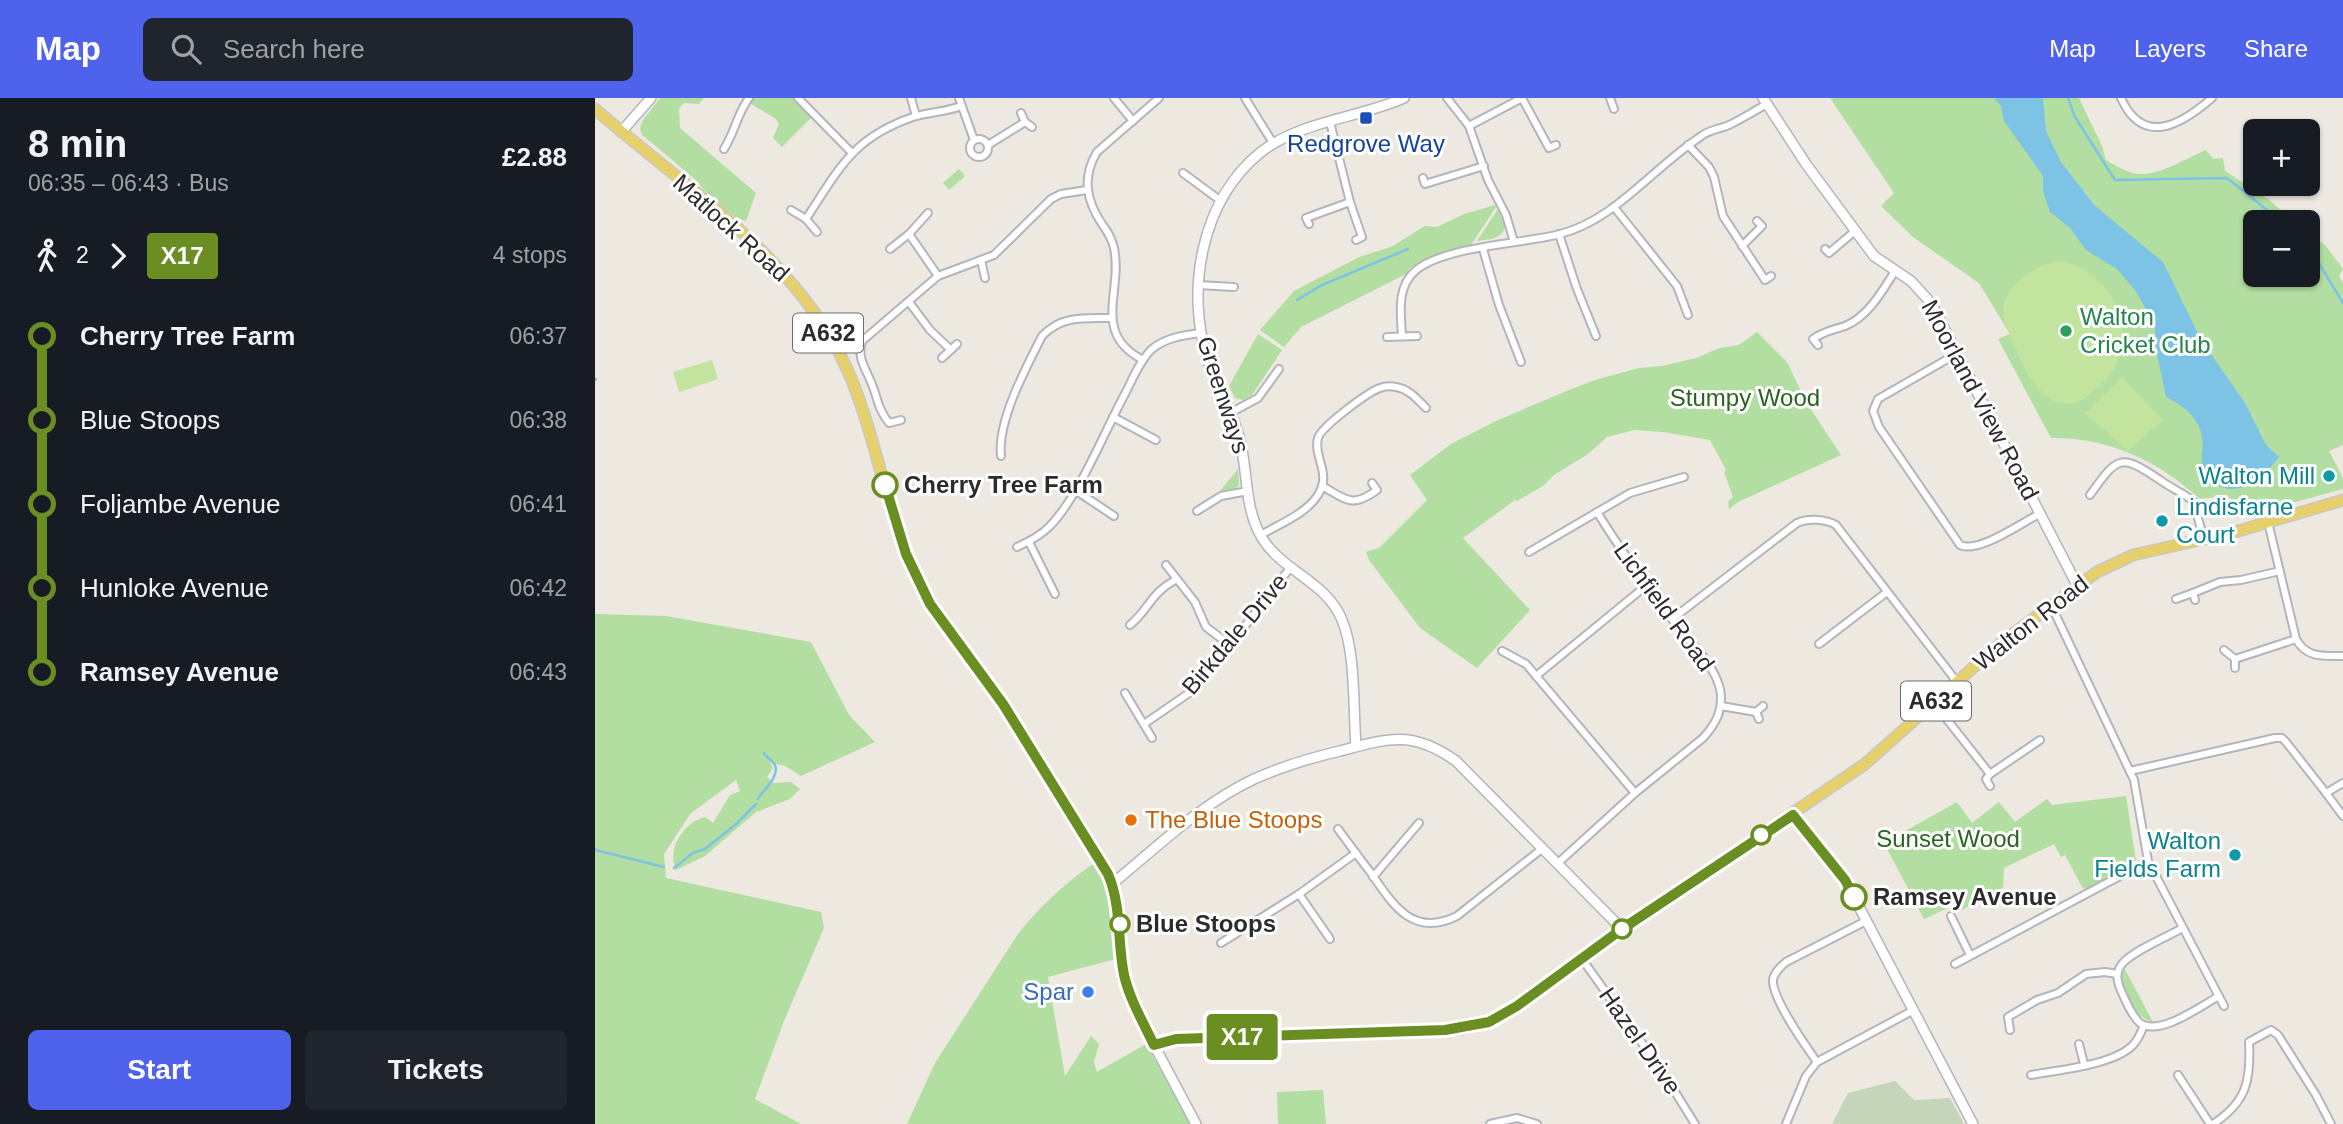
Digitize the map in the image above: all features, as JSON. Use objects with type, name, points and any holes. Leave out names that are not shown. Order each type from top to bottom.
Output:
[{"type":"main road","name":"Matlock Road","points":[[595,109],[728,219],[775,264],[801,295],[832,340],[848,371],[906,554],[930,604],[1003,704],[1099,856],[1112,884],[1120,923],[1124,975],[1132,1000],[1154,1045]]},
{"type":"main road","name":"Walton Road","points":[[1154,1045],[1176,1039],[1445,1030],[1477,1026],[1500,1017],[1622,929],[1865,764],[2003,641],[2077,585],[2115,562],[2133,555],[2204,539],[2343,500]]},
{"type":"street","points":[[621,132],[651,98]]},
{"type":"street","points":[[724,149],[741,109],[749,98]]},
{"type":"street","points":[[798,98],[813,109],[851,152]]},
{"type":"street","points":[[911,98],[916,116]]},
{"type":"street","points":[[959,98],[974,140]]},
{"type":"street","points":[[1114,98],[1133,121]]},
{"type":"street","points":[[1143,360],[1123,347],[1114,329],[1114,245],[1091,206],[1087,190],[1091,162],[1097,152],[1159,98]]},
{"type":"street","points":[[1245,98],[1273,144],[1287,136],[1374,111],[1404,98]]},
{"type":"street","points":[[1447,98],[1469,126],[1488,180],[1506,215],[1514,242]]},
{"type":"street","points":[[1469,126],[1522,98],[1549,148],[1556,145]]},
{"type":"street","points":[[2122,98],[2128,112],[2140,125],[2155,128],[2187,117],[2212,98]]},
{"type":"street","points":[[1613,99],[1614,109]]},
{"type":"street","points":[[1402,337],[1402,290],[1415,271],[1436,260],[1559,234],[1585,224],[1614,207],[1703,134],[1734,122],[1765,101]]},
{"type":"street","name":"Moorland View Road","points":[[1765,101],[1806,164],[1874,256],[1911,281],[1931,303],[2077,585]]},
{"type":"street","points":[[806,219],[851,152],[880,131],[916,116],[961,106]]},
{"type":"street","points":[[1021,113],[1025,122],[1032,127]]},
{"type":"street","points":[[988,145],[1025,122]]},
{"type":"street","points":[[1330,122],[1350,202],[1362,237],[1356,240]]},
{"type":"street","points":[[982,139],[988,145],[987,153],[983,156],[972,155],[970,146],[974,140],[982,139]]},
{"type":"street","name":"Greenways","points":[[1273,144],[1249,162],[1221,201],[1201,258],[1197,306],[1208,362],[1232,412],[1242,450],[1254,522],[1269,548],[1290,568],[1321,589],[1342,618],[1349,646],[1356,746]]},
{"type":"street","points":[[1688,145],[1709,167],[1723,216],[1742,246],[1765,280],[1771,276]]},
{"type":"street","points":[[1423,178],[1425,184],[1484,166]]},
{"type":"street","points":[[1183,173],[1221,201]]},
{"type":"street","points":[[889,423],[878,407],[871,381],[862,365],[862,341],[938,276],[995,255],[1051,199],[1061,194],[1087,190]]},
{"type":"street","points":[[1308,224],[1306,218],[1350,202]]},
{"type":"street","points":[[1614,207],[1677,286],[1688,315]]},
{"type":"street","points":[[791,210],[806,219],[817,232]]},
{"type":"street","points":[[890,248],[929,214]]},
{"type":"street","points":[[1742,246],[1762,226],[1756,221]]},
{"type":"street","points":[[1825,249],[1829,253],[1855,231]]},
{"type":"street","points":[[909,234],[938,276]]},
{"type":"street","points":[[1559,234],[1597,336]]},
{"type":"street","points":[[1483,248],[1499,304],[1521,362]]},
{"type":"street","points":[[981,260],[985,278]]},
{"type":"street","points":[[1818,345],[1813,339],[1826,331],[1846,326],[1867,310],[1895,271]]},
{"type":"street","points":[[1198,285],[1234,286]]},
{"type":"street","points":[[909,302],[930,330],[951,350]]},
{"type":"street","points":[[1001,456],[999,444],[1003,423],[1042,336],[1052,325],[1067,320],[1112,318]]},
{"type":"street","points":[[1017,547],[1052,523],[1075,490],[1143,360],[1162,343],[1201,333]]},
{"type":"street","points":[[851,334],[862,341]]},
{"type":"street","points":[[1387,337],[1417,336]]},
{"type":"street","points":[[942,358],[957,344]]},
{"type":"street","points":[[1958,353],[1878,398],[1873,411],[1879,427],[1960,545],[1966,548],[1980,545],[2041,513]]},
{"type":"street","points":[[1232,412],[1258,398],[1279,369]]},
{"type":"street","points":[[1261,535],[1310,504],[1322,486],[1324,475],[1318,439],[1322,430],[1340,416],[1375,390],[1387,386],[1406,390],[1426,408]]},
{"type":"street","points":[[1409,404],[1416,398]]},
{"type":"street","points":[[1335,409],[1340,416]]},
{"type":"street","points":[[1112,416],[1152,441]]},
{"type":"street","points":[[889,423],[901,420]]},
{"type":"street","points":[[885,432],[889,423]]},
{"type":"street","points":[[990,445],[999,444]]},
{"type":"street","points":[[2090,495],[2103,471],[2128,461],[2191,499],[2197,510],[2204,539]]},
{"type":"street","points":[[1529,552],[1630,493],[1684,477]]},
{"type":"street","points":[[1372,483],[1377,490]]},
{"type":"street","points":[[1322,486],[1348,501],[1355,501],[1366,498],[1385,484]]},
{"type":"street","points":[[1075,490],[1110,516]]},
{"type":"street","points":[[1197,511],[1221,496],[1248,491]]},
{"type":"street","points":[[1205,505],[1210,512]]},
{"type":"street","name":"Lichfield Road","points":[[1597,512],[1716,678],[1721,706]]},
{"type":"street","points":[[1672,619],[1803,520],[1828,521],[1836,525],[1957,682]]},
{"type":"street","points":[[2268,522],[2296,639],[2301,648],[2308,654],[2343,656]]},
{"type":"street","points":[[1029,541],[1055,594]]},
{"type":"street","points":[[1165,565],[1195,602],[1206,627],[1230,645]]},
{"type":"street","name":"Birkdale Drive","points":[[1144,724],[1192,691],[1207,675],[1290,568]]},
{"type":"street","points":[[2176,598],[2194,597],[2220,582],[2241,580],[2280,570]]},
{"type":"street","points":[[1049,582],[1057,577]]},
{"type":"street","points":[[1130,625],[1144,611],[1155,593],[1175,580]]},
{"type":"street","points":[[1535,676],[1647,585]]},
{"type":"street","points":[[1819,644],[1888,592]]},
{"type":"street","points":[[2051,605],[2137,789],[2143,843],[2148,861],[2224,1006]]},
{"type":"street","points":[[2235,659],[2296,639]]},
{"type":"street","points":[[2224,650],[2235,659]]},
{"type":"street","points":[[1502,651],[1525,664],[1635,793]]},
{"type":"street","points":[[2235,659],[2235,668]]},
{"type":"street","points":[[1125,693],[1151,737]]},
{"type":"street","points":[[1934,703],[1990,774]]},
{"type":"street","points":[[1557,863],[1635,793],[1703,738],[1713,727],[1721,706],[1758,715],[1763,706]]},
{"type":"street","points":[[1112,884],[1203,809],[1236,788],[1281,768],[1356,746],[1406,738],[1439,749],[1456,761],[1622,929]]},
{"type":"street","points":[[2130,771],[2281,738],[2343,816]]},
{"type":"street","points":[[1990,786],[1986,779],[1990,774],[2014,762],[2040,740]]},
{"type":"street","points":[[2326,793],[2343,783]]},
{"type":"street","points":[[1793,815],[1845,880],[1973,1124]]},
{"type":"street","points":[[1373,877],[1419,823]]},
{"type":"street","points":[[1338,830],[1395,906],[1405,915],[1422,923],[1439,923],[1462,913],[1543,848]]},
{"type":"street","points":[[1221,943],[1299,894],[1356,853]]},
{"type":"street","points":[[1955,964],[2148,861]]},
{"type":"street","points":[[1299,894],[1330,939]]},
{"type":"street","points":[[1951,916],[1971,954]]},
{"type":"street","points":[[1817,1062],[1780,1002],[1775,990],[1774,976],[1786,962],[1866,921]]},
{"type":"street","points":[[1956,926],[1964,922]]},
{"type":"street","points":[[2183,928],[2126,960],[2117,974],[2117,982],[2126,1001],[2135,1018],[2144,1025],[2155,1027],[2164,1025],[2219,996]]},
{"type":"street","name":"Hazel Drive","points":[[1582,959],[1663,1071],[1695,1124]]},
{"type":"street","points":[[2010,1030],[2008,1017],[2037,1000],[2058,993],[2086,974],[2117,974]]},
{"type":"street","points":[[2037,1000],[2040,1009]]},
{"type":"street","points":[[1786,1124],[1806,1076],[1817,1062],[1912,1011]]},
{"type":"street","points":[[2031,1075],[2084,1065],[2120,1054],[2131,1047],[2144,1025]]},
{"type":"street","points":[[2178,1075],[2211,1124],[2232,1110],[2242,1096],[2250,1072],[2249,1042],[2263,1033],[2273,1031],[2316,1094],[2331,1124]]},
{"type":"street","points":[[2079,1044],[2084,1065]]},
{"type":"street","points":[[1154,1045],[1196,1124]]},
{"type":"street","points":[[1490,1124],[1517,1118],[1537,1124]]},
{"type":"green space","points":[[660,98],[704,98],[699,104],[684,103],[679,108],[680,128],[756,193],[746,221],[723,208],[690,175],[642,135],[640,128],[643,120]]},
{"type":"green space","points":[[751,98],[796,98],[813,116],[782,147],[773,138],[779,124],[776,119],[748,102]]},
{"type":"green space","points":[[1830,98],[2079,98],[2106,160],[2123,170],[2138,174],[2151,173],[2206,150],[2213,159],[2223,158],[2225,171],[2243,183],[2243,196],[2263,196],[2281,210],[2243,210],[2243,287],[2320,287],[2320,241],[2343,269],[2339,276],[2343,283],[2343,445],[2329,451],[2343,478],[2343,489],[2236,518],[2230,498],[2223,496],[2200,499],[2167,473],[2131,454],[2093,442],[2051,438],[1998,339],[2010,334],[1979,283],[1913,237],[1881,206],[1894,193]]},
{"type":"green space","points":[[959,169],[965,176],[949,190],[943,183]]},
{"type":"green space","points":[[1495,205],[1471,245],[1424,260],[1410,268],[1406,274],[1301,327],[1284,347],[1260,330],[1294,291],[1359,257],[1391,247],[1425,226],[1437,227],[1464,214]]},
{"type":"green space","points":[[1498,209],[1505,227],[1503,231],[1494,238],[1477,241]]},
{"type":"green space","name":"Walton Cricket Club","points":[[2057,261],[2074,265],[2102,284],[2112,298],[2123,330],[2122,347],[2111,373],[2092,393],[2074,403],[2051,399],[2033,381],[2019,356],[2003,313],[2005,299],[2023,277]]},
{"type":"green space","name":"Stumpy Wood","points":[[1757,332],[1787,362],[1806,402],[1841,455],[1738,502],[1729,509],[1728,502],[1733,497],[1724,472],[1726,470],[1710,440],[1634,430],[1607,437],[1543,486],[1515,500],[1463,538],[1530,610],[1477,668],[1420,628],[1369,560],[1366,552],[1379,548],[1427,500],[1410,475],[1451,444],[1496,421],[1595,380],[1639,368],[1696,358],[1720,348],[1739,345]]},
{"type":"green space","points":[[1258,334],[1282,350],[1252,395],[1243,400],[1235,398],[1229,386]]},
{"type":"green space","points":[[712,360],[718,379],[679,392],[673,372]]},
{"type":"green space","points":[[2122,377],[2163,420],[2128,451],[2085,413]]},
{"type":"green space","points":[[1238,469],[1239,486],[1219,492]]},
{"type":"green space","points":[[595,614],[666,616],[811,642],[849,715],[875,742],[801,776],[785,766],[770,762],[773,768],[767,777],[774,783],[791,782],[800,789],[790,799],[756,812],[705,856],[676,870],[673,854],[684,830],[705,817],[713,823],[730,795],[740,791],[736,780],[691,813],[664,854],[666,878],[821,912],[824,928],[784,1021],[755,1099],[801,1124],[595,1124]]},
{"type":"green space","name":"Sunset Wood","points":[[2126,796],[2136,861],[2086,889],[2082,887],[2065,855],[2061,857],[2054,844],[2004,868],[2003,888],[1956,913],[1952,906],[1924,919],[1884,843],[1957,802],[1972,823],[1999,802],[2015,822],[2047,799],[2052,805]]},
{"type":"green space","points":[[1096,862],[1112,909],[1119,958],[1048,977],[1065,1076],[1091,1036],[1099,1044],[1094,1062],[1097,1072],[1146,1044],[1191,1124],[907,1124],[935,1063],[1018,934],[1054,895]]},
{"type":"green space","points":[[2124,969],[2153,1022],[2139,1014],[2128,1001],[2122,985]]},
{"type":"green space","points":[[1895,1081],[1914,1100],[1950,1098],[1964,1124],[1832,1124],[1848,1093]]},
{"type":"green space","points":[[1323,1090],[1326,1124],[1278,1124],[1277,1092]]},
{"type":"water","points":[[1994,98],[2043,98],[2046,131],[2061,162],[2095,206],[2163,262],[2201,340],[2245,403],[2266,445],[2279,457],[2256,481],[2233,489],[2219,486],[2207,476],[2202,463],[2202,437],[2198,425],[2185,408],[2166,397],[2155,329],[2146,309],[2135,290],[2117,269],[2086,250],[2070,228],[2050,212],[2043,191],[2043,176],[2004,121],[2001,106]]},
{"type":"waterway","points":[[2068,98],[2075,117],[2115,180],[2227,178],[2267,210]]},
{"type":"waterway","points":[[1297,300],[1322,285],[1408,249]]},
{"type":"waterway","points":[[2320,265],[2343,303]]},
{"type":"waterway","points":[[758,799],[773,779],[776,770],[774,763],[764,753]]},
{"type":"waterway","points":[[674,868],[693,853],[705,849],[756,804]]},
{"type":"waterway","points":[[595,850],[664,867]]},
{"type":"bus line","name":"X17","points":[[885,485],[906,554],[930,604],[1003,704],[1108,874],[1117,902],[1124,975],[1132,1000],[1154,1045],[1176,1039],[1462,1029],[1489,1022],[1517,1006],[1699,875],[1793,815],[1845,880],[1854,897]]},
{"type":"place","name":"Redgrove Way","points":[[1366,118]]},
{"type":"place","name":"Walton Cricket Club","points":[[2066,331]]},
{"type":"place","name":"Walton Mill","points":[[2329,476]]},
{"type":"place","name":"Cherry Tree Farm","points":[[885,485]]},
{"type":"place","name":"Lindisfarne Court","points":[[2162,521]]},
{"type":"place","name":"The Blue Stoops","points":[[1131,820]]},
{"type":"place","name":"Walton Fields Farm","points":[[2235,855]]},
{"type":"place","name":"Ramsey Avenue","points":[[1854,897]]},
{"type":"place","name":"Blue Stoops","points":[[1120,924]]},
{"type":"place","name":"Spar","points":[[1088,992]]}]
